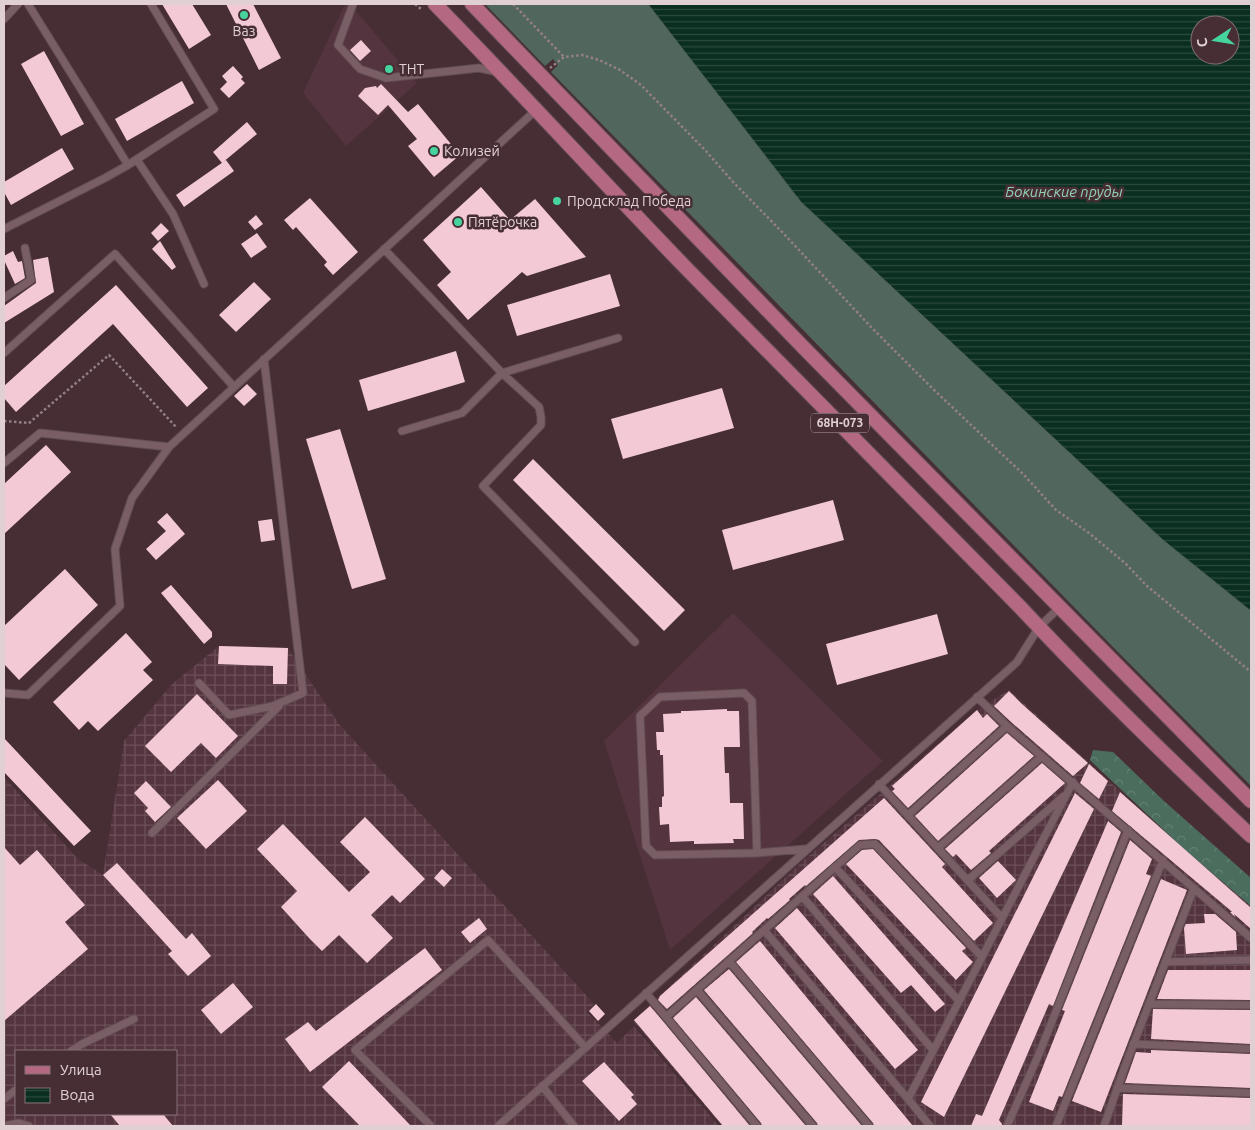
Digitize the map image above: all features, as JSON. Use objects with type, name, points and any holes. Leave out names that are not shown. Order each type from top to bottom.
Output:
[{"type":"main road","name":"68Н-073","points":[[435,4],[503,73],[686,267],[1039,627],[1187,777],[1251,836]]},
{"type":"main road","name":"68Н-073","points":[[472,4],[803,348],[1251,800]]},
{"type":"lane","points":[[4,19],[18,4]]},
{"type":"lane","points":[[28,4],[128,164]]},
{"type":"lane","points":[[4,229],[137,160],[214,109],[151,4]]},
{"type":"lane","points":[[353,4],[338,45],[360,69],[386,78],[480,68],[503,73]]},
{"type":"lane","points":[[4,693],[28,695],[120,606],[115,548],[132,498],[169,447],[536,110]]},
{"type":"lane","points":[[137,160],[173,214],[204,284]]},
{"type":"lane","points":[[4,298],[31,280],[25,248]]},
{"type":"lane","points":[[384,250],[502,372],[539,407],[542,417],[541,425],[483,486],[635,642]]},
{"type":"lane","points":[[4,353],[115,254],[234,387]]},
{"type":"lane","points":[[402,431],[462,413],[502,372],[618,338]]},
{"type":"lane","points":[[199,683],[229,715],[273,706],[303,692],[264,359]]},
{"type":"lane","points":[[4,463],[40,433],[169,447]]},
{"type":"lane","points":[[498,1126],[1016,662],[1039,627],[1059,608]]},
{"type":"lane","points":[[757,853],[752,701],[744,693],[660,697],[640,716],[646,846],[656,855],[757,853],[806,849]]},
{"type":"lane","points":[[977,697],[1007,726],[1251,938]]},
{"type":"lane","points":[[152,833],[283,702]]},
{"type":"lane","points":[[908,815],[1007,726]]},
{"type":"lane","points":[[938,848],[1042,756]]},
{"type":"lane","points":[[908,1099],[1072,782]]},
{"type":"lane","points":[[879,784],[1002,918]]},
{"type":"lane","points":[[968,880],[1067,794]]},
{"type":"lane","points":[[1007,1126],[1039,1054],[1128,830]]},
{"type":"lane","points":[[666,1017],[860,845],[875,844],[982,957]]},
{"type":"lane","points":[[1056,1126],[1163,860]]},
{"type":"lane","points":[[835,867],[959,1001]]},
{"type":"lane","points":[[1104,1126],[1133,1044],[1194,888]]},
{"type":"lane","points":[[802,896],[933,1050]]},
{"type":"lane","points":[[764,930],[930,1126]]},
{"type":"lane","points":[[431,1126],[355,1050],[488,940],[586,1047]]},
{"type":"lane","points":[[1165,962],[1251,960]]},
{"type":"lane","points":[[730,961],[869,1126]]},
{"type":"lane","points":[[697,990],[813,1126]]},
{"type":"lane","points":[[646,993],[757,1126]]},
{"type":"lane","points":[[1149,1004],[1251,1005]]},
{"type":"lane","points":[[73,1050],[134,1019]]},
{"type":"lane","points":[[1133,1044],[1251,1049]]},
{"type":"lane","points":[[542,1086],[574,1126]]},
{"type":"lane","points":[[1117,1088],[1251,1093]]},
{"type":"lane","points":[[4,1099],[15,1091]]},
{"type":"lane","points":[[4,1126],[18,1123],[28,1126]]},
{"type":"path","points":[[414,4],[421,9]]},
{"type":"path","points":[[513,4],[564,57]]},
{"type":"path","points":[[541,76],[564,57],[582,55],[599,60],[620,70],[641,85],[872,327],[932,388],[1024,475],[1056,510],[1125,562],[1147,586],[1251,672]]},
{"type":"path","points":[[4,421],[29,423],[109,355],[182,434]]},
{"type":"shaded area","points":[[345,4],[350,4],[417,83],[346,146],[303,93]]},
{"type":"shaded area","points":[[485,4],[648,4],[801,202],[1163,540],[1251,611],[1251,786],[551,72],[558,65],[553,59],[545,66]]},
{"type":"shaded area","points":[[733,613],[883,761],[670,950],[604,741]]},
{"type":"shaded area","points":[[219,646],[288,648],[339,724],[594,1004],[587,1012],[617,1043],[634,1026],[719,1126],[4,1126],[4,777],[78,859],[103,875],[124,741],[172,684]]},
{"type":"shaded area","points":[[1009,690],[1186,851],[1251,906],[1251,1126],[722,1126],[633,1021],[804,860],[977,710]]},
{"type":"green space","points":[[1093,750],[1113,752],[1164,801],[1251,878],[1251,906],[1186,851],[1095,765],[1090,760]]},
{"type":"water","name":"Бокинские пруды","points":[[648,4],[1251,4],[1251,611],[1163,540],[801,202]]},
{"type":"building","points":[[162,4],[192,4],[211,35],[189,49]]},
{"type":"building","points":[[226,4],[253,4],[281,58],[259,70]]},
{"type":"building","points":[[361,40],[371,51],[360,61],[350,50]]},
{"type":"building","points":[[44,51],[84,124],[61,136],[21,64]]},
{"type":"building","points":[[233,66],[243,77],[241,79],[245,83],[229,98],[220,89],[227,82],[222,76]]},
{"type":"building","points":[[182,81],[194,103],[127,141],[115,119]]},
{"type":"building","points":[[381,84],[408,112],[418,104],[460,155],[434,177],[408,146],[417,139],[388,105],[378,115],[358,96],[365,88],[376,86],[377,88]]},
{"type":"building","points":[[247,122],[257,134],[222,163],[213,152]]},
{"type":"building","points":[[62,148],[74,169],[11,205],[4,192],[4,182]]},
{"type":"building","points":[[226,160],[234,171],[184,207],[176,195]]},
{"type":"building","points":[[481,187],[510,220],[535,199],[586,257],[527,276],[522,272],[468,320],[437,285],[451,272],[423,240]]},
{"type":"building","points":[[310,198],[358,252],[333,275],[324,265],[327,262],[296,227],[293,230],[284,220]]},
{"type":"building","points":[[256,215],[263,224],[255,230],[248,222]]},
{"type":"building","points":[[161,223],[169,231],[158,241],[151,233]]},
{"type":"building","points":[[257,233],[267,247],[251,258],[241,244]]},
{"type":"building","points":[[160,241],[176,267],[172,270],[152,249]]},
{"type":"building","points":[[13,251],[18,262],[22,261],[25,278],[15,284],[4,260],[4,256]]},
{"type":"building","points":[[48,257],[54,292],[4,323],[4,306],[36,283],[33,260]]},
{"type":"building","points":[[610,274],[620,306],[517,336],[507,305]]},
{"type":"building","points":[[254,282],[271,299],[236,332],[219,315]]},
{"type":"building","points":[[116,285],[208,388],[187,407],[113,324],[16,412],[4,398],[4,386]]},
{"type":"building","points":[[456,351],[465,382],[368,411],[359,380]]},
{"type":"building","points":[[247,384],[257,394],[244,406],[234,396]]},
{"type":"building","points":[[722,388],[734,428],[623,459],[611,419]]},
{"type":"building","points":[[340,429],[386,579],[352,589],[306,439]]},
{"type":"building","points":[[46,445],[71,472],[4,534],[4,484]]},
{"type":"building","points":[[533,459],[685,610],[664,631],[513,480]]},
{"type":"building","points":[[833,500],[844,540],[733,570],[722,530]]},
{"type":"building","points":[[167,513],[185,534],[156,560],[146,549],[166,531],[157,522]]},
{"type":"building","points":[[272,519],[275,540],[261,542],[258,521]]},
{"type":"building","points":[[65,569],[98,605],[19,680],[4,664],[4,626]]},
{"type":"building","points":[[171,585],[212,632],[212,637],[204,644],[161,593]]},
{"type":"building","points":[[937,614],[948,654],[837,685],[826,644]]},
{"type":"building","points":[[126,633],[152,662],[143,670],[153,680],[98,731],[88,721],[79,730],[53,702]]},
{"type":"building","points":[[219,646],[288,648],[287,684],[273,684],[273,666],[218,664]]},
{"type":"building","points":[[1009,691],[1088,763],[1073,776],[1011,722],[994,706]]},
{"type":"building","points":[[197,694],[238,736],[216,758],[201,743],[171,772],[145,746]]},
{"type":"building","points":[[727,709],[727,711],[739,711],[740,747],[724,747],[725,773],[729,773],[730,803],[743,803],[744,839],[733,839],[734,843],[694,844],[694,841],[670,842],[669,824],[660,825],[659,807],[662,807],[662,797],[664,796],[663,755],[660,755],[660,750],[657,750],[656,732],[664,732],[663,714],[681,713],[681,711]]},
{"type":"building","points":[[977,710],[983,718],[987,714],[999,726],[908,808],[892,791],[895,789],[892,786]]},
{"type":"building","points":[[1007,733],[1034,756],[938,841],[915,816]]},
{"type":"building","points":[[4,738],[91,831],[74,846],[4,772]]},
{"type":"building","points":[[1042,763],[1065,783],[989,851],[991,853],[971,870],[956,854],[953,857],[945,849]]},
{"type":"building","points":[[1089,764],[1108,781],[1099,799],[1080,783]]},
{"type":"building","points":[[218,780],[247,811],[206,849],[177,818]]},
{"type":"building","points":[[146,781],[171,807],[155,822],[145,811],[148,808],[134,793]]},
{"type":"building","points":[[1120,792],[1251,908],[1251,929],[1112,811]]},
{"type":"building","points":[[1075,793],[1094,809],[944,1117],[921,1102]]},
{"type":"building","points":[[884,798],[945,864],[942,867],[993,923],[974,941],[879,840],[859,840],[767,918],[753,933],[667,1009],[658,1000],[660,996]]},
{"type":"building","points":[[365,817],[425,879],[400,903],[392,895],[371,915],[393,938],[367,963],[339,935],[322,951],[309,938],[281,907],[297,891],[257,849],[283,824],[349,892],[370,872],[340,842]]},
{"type":"building","points":[[1108,821],[1121,832],[1053,1006],[1049,1004],[999,1120],[1002,1126],[971,1126],[976,1114],[982,1116]]},
{"type":"building","points":[[1130,840],[1152,859],[1146,874],[1151,876],[1062,1097],[1059,1096],[1053,1111],[1029,1102],[1065,1011],[1062,1010]]},
{"type":"building","points":[[4,847],[20,865],[37,850],[85,905],[65,922],[88,949],[4,1021]]},
{"type":"building","points":[[873,849],[966,948],[962,951],[973,962],[956,980],[846,864],[862,850]]},
{"type":"building","points":[[998,861],[1016,880],[997,898],[979,878]]},
{"type":"building","points":[[117,863],[186,939],[192,933],[211,956],[188,976],[168,954],[172,951],[103,875]]},
{"type":"building","points":[[442,869],[452,878],[444,887],[434,878]]},
{"type":"building","points":[[833,876],[945,1004],[935,1012],[911,985],[901,993],[813,894]]},
{"type":"building","points":[[1161,879],[1187,890],[1101,1112],[1072,1101]]},
{"type":"building","points":[[797,908],[918,1050],[895,1069],[775,928]]},
{"type":"building","points":[[1204,914],[1215,914],[1236,932],[1237,950],[1186,954],[1184,928],[1186,924],[1205,923]]},
{"type":"building","points":[[479,918],[487,929],[470,943],[461,932]]},
{"type":"building","points":[[760,941],[913,1126],[874,1126],[736,962]]},
{"type":"building","points":[[425,948],[442,970],[310,1072],[285,1039],[308,1022],[316,1031]]},
{"type":"building","points":[[729,969],[862,1126],[818,1126],[704,990]]},
{"type":"building","points":[[1168,970],[1251,970],[1251,1000],[1157,999]]},
{"type":"building","points":[[233,983],[253,1007],[221,1034],[201,1010]]},
{"type":"building","points":[[696,997],[806,1126],[762,1126],[673,1018]]},
{"type":"building","points":[[596,1004],[605,1014],[598,1021],[589,1011]]},
{"type":"building","points":[[650,1006],[750,1126],[723,1126],[634,1020]]},
{"type":"building","points":[[1153,1009],[1251,1010],[1251,1044],[1151,1039]]},
{"type":"building","points":[[1151,1050],[1251,1054],[1251,1088],[1125,1083],[1136,1052],[1151,1053]]},
{"type":"building","points":[[349,1061],[411,1126],[360,1126],[322,1087]]},
{"type":"building","points":[[604,1062],[634,1095],[631,1097],[637,1104],[619,1121],[582,1081]]},
{"type":"building","points":[[1123,1094],[1251,1098],[1251,1126],[1122,1125]]},
{"type":"building","points":[[111,1115],[164,1115],[173,1126],[120,1126]]},
{"type":"place","name":"Ваз","points":[[244,15]]},
{"type":"place","name":"ТНТ","points":[[389,69]]},
{"type":"place","name":"Колизей","points":[[434,151]]},
{"type":"place","name":"Продсклад Победа","points":[[557,201]]},
{"type":"place","name":"Пятёрочка","points":[[458,222]]}]
